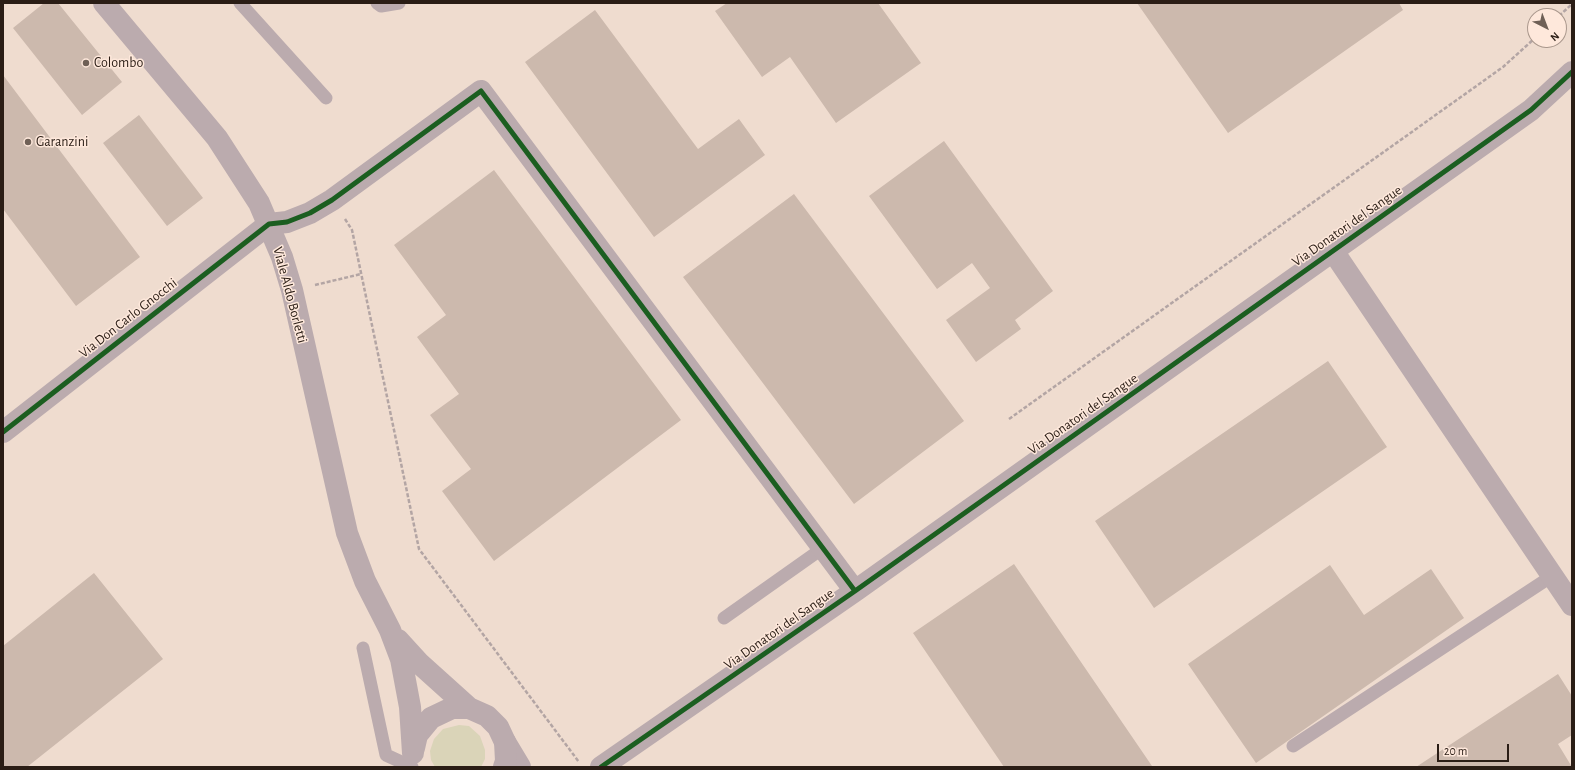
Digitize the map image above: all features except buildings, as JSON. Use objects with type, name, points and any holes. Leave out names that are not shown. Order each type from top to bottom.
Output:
[{"type":"street","name":"Viale Aldo Borletti","points":[[104,3],[217,138],[260,202],[282,257],[292,290],[347,533],[364,581],[390,630],[401,659],[410,707],[414,762]]},
{"type":"street","name":"Via Donatori del Sangue","points":[[601,767],[854,591],[1531,110],[1572,72]]},
{"type":"street","points":[[268,224],[287,222],[310,213],[332,200],[481,91],[854,591]]},
{"type":"street","name":"Via Don Carlo Gnocchi","points":[[3,432],[268,224]]},
{"type":"street","points":[[1333,250],[1572,605]]},
{"type":"street","name":"Viale Aldo Borletti","points":[[390,630],[419,663],[469,708]]},
{"type":"street","points":[[414,762],[417,735],[431,718],[452,708],[469,708],[487,716],[498,727],[520,767]]},
{"type":"street","points":[[504,767],[506,761],[505,742]]},
{"type":"lane","points":[[240,3],[326,98]]},
{"type":"lane","points":[[377,3],[381,6],[399,3]]},
{"type":"lane","points":[[724,618],[823,548]]},
{"type":"lane","points":[[1293,746],[1552,576]]},
{"type":"lane","points":[[363,648],[386,755],[414,762]]},
{"type":"path","points":[[1009,419],[1503,67],[1527,45]]},
{"type":"path","points":[[332,200],[352,230],[419,549],[582,767]]},
{"type":"path","points":[[292,290],[362,274]]},
{"type":"shaded area","points":[[459,725],[469,726],[480,736],[485,750],[485,759],[481,767],[435,767],[431,760],[430,751],[434,739],[443,729]]},
{"type":"cycle path","points":[[601,767],[855,591],[1531,110],[1572,72]]},
{"type":"cycle path","points":[[3,432],[269,224],[287,222],[310,213],[332,200],[481,91],[855,591]]},
{"type":"place","name":"Colombo","points":[[86,63]]},
{"type":"place","name":"Garanzini","points":[[28,142]]}]
